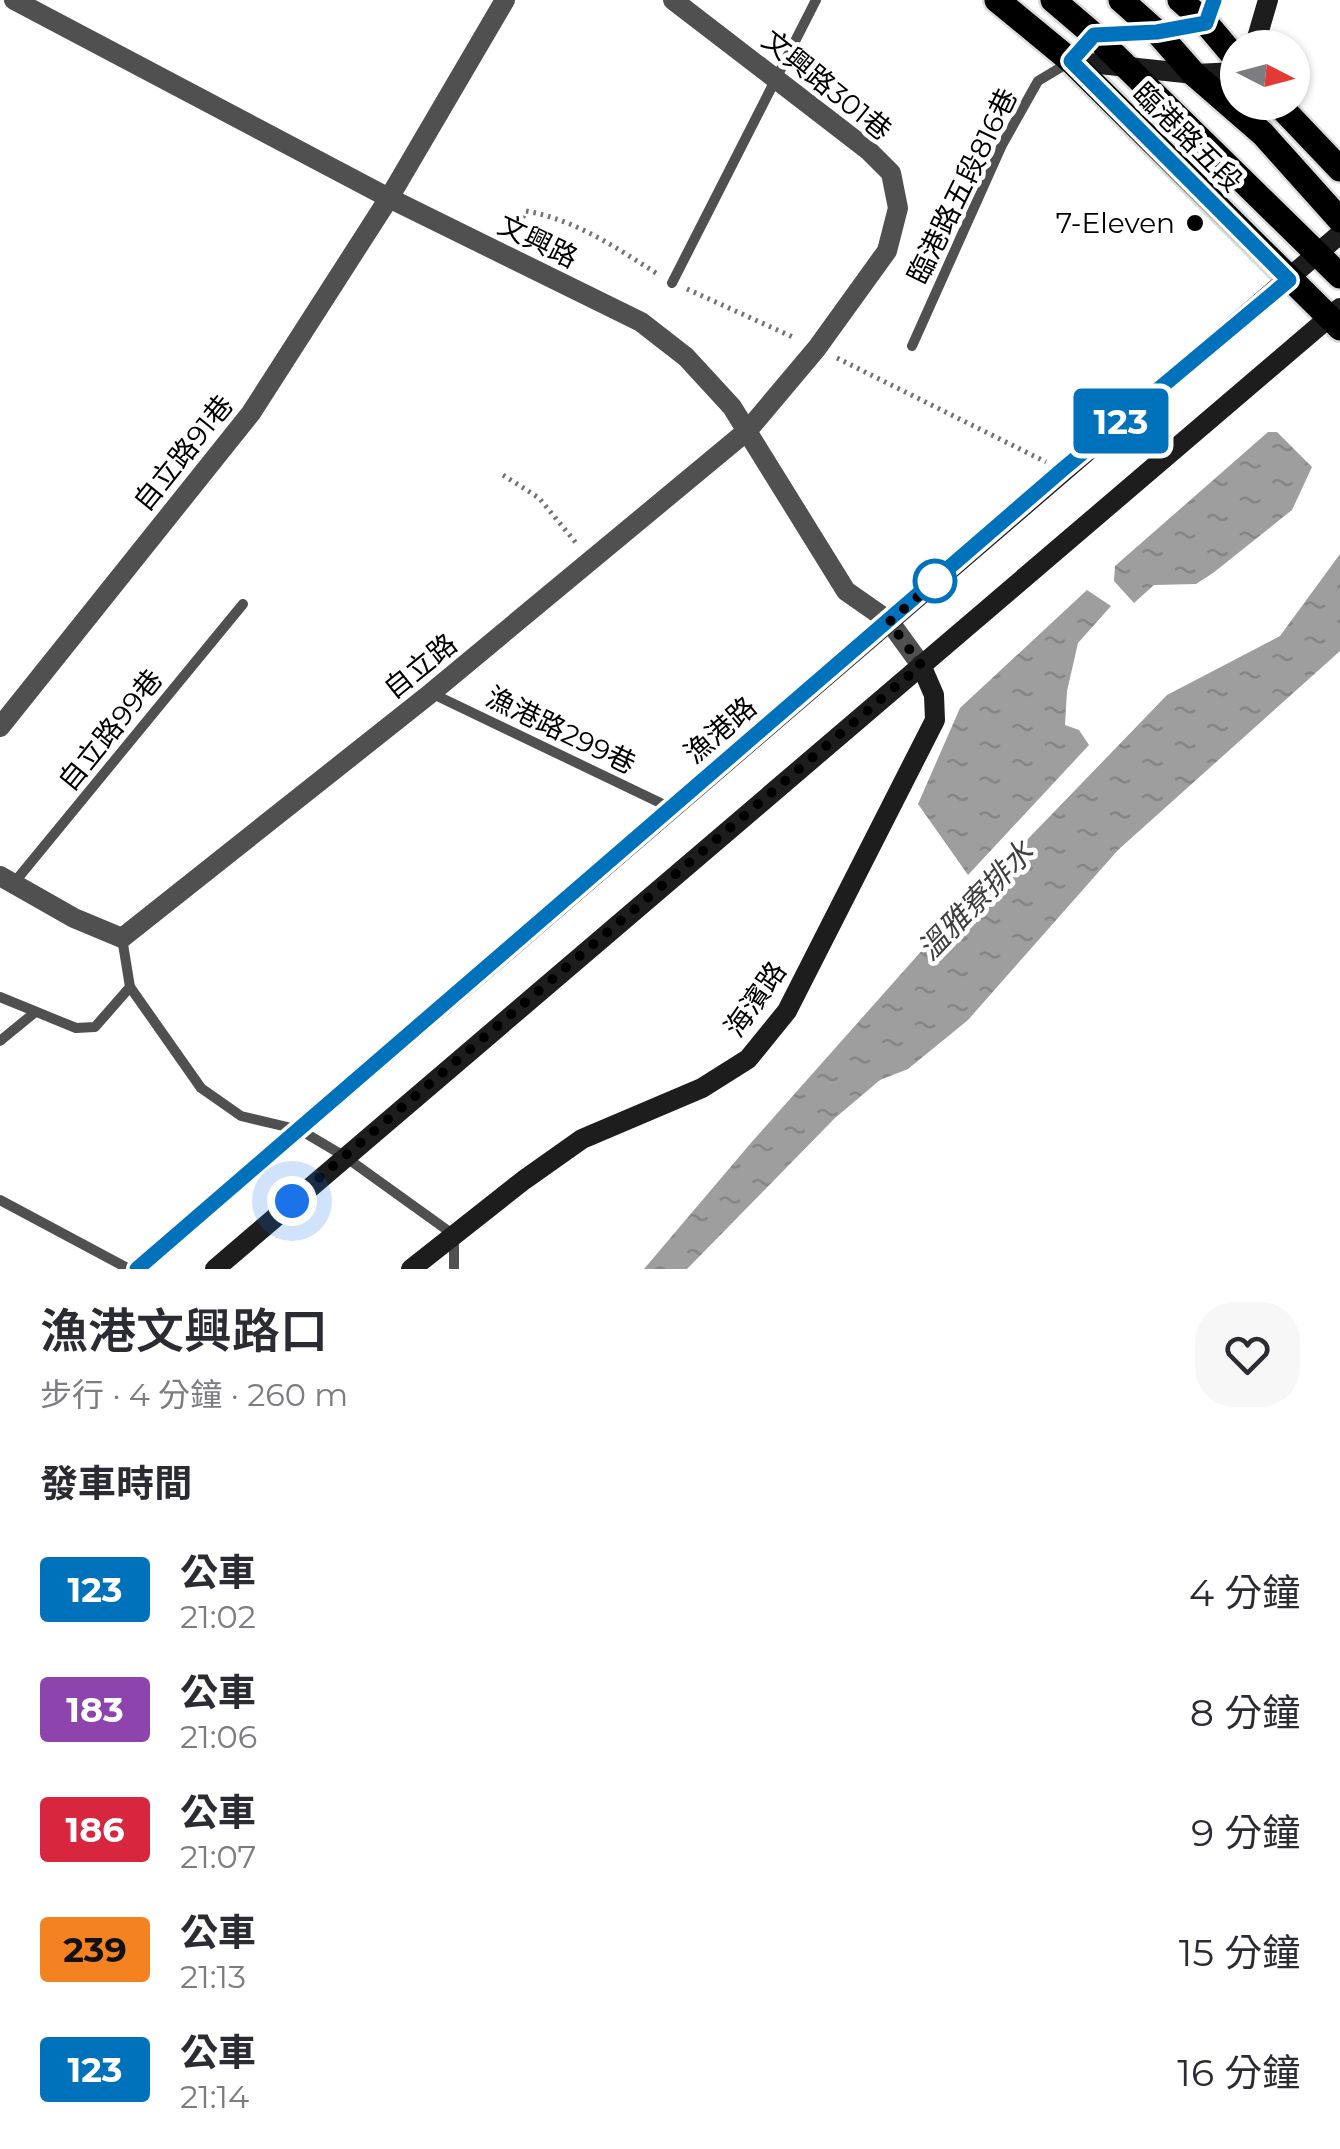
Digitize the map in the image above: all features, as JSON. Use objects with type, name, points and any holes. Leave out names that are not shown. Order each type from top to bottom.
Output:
[{"type":"main road","name":"臨港路五段","points":[[997,0],[1071,61],[1289,280],[1337,323]]},
{"type":"main road","name":"臨港路五段","points":[[1052,0],[1127,66],[1340,276]]},
{"type":"main road","name":"臨港路五段","points":[[1120,0],[1157,32],[1194,74],[1263,134],[1340,220]]},
{"type":"main road","points":[[1180,0],[1210,12]]},
{"type":"main road","points":[[1293,120],[1340,169]]},
{"type":"street","name":"文興路","points":[[14,0],[389,198],[641,322],[711,381],[748,430],[846,591],[889,622],[921,665]]},
{"type":"street","name":"自立路91巷","points":[[0,727],[252,413],[389,198],[505,0]]},
{"type":"street","name":"文興路301巷","points":[[674,0],[868,150],[891,173],[898,208],[887,250],[817,348],[748,430]]},
{"type":"street","points":[[1259,30],[1268,0]]},
{"type":"street","points":[[1071,61],[1094,35],[1157,32],[1210,12]]},
{"type":"street","points":[[1071,61],[1194,74],[1220,73]]},
{"type":"street","name":"漁港路","points":[[133,1269],[300,1130],[1340,234]]},
{"type":"street","points":[[215,1269],[921,665],[1337,323]]},
{"type":"street","name":"自立路","points":[[122,938],[431,693],[748,430]]},
{"type":"street","name":"海濱路","points":[[410,1269],[582,1139],[702,1088],[748,1059],[795,996],[935,720],[934,694],[921,665]]},
{"type":"street","points":[[6,880],[74,918],[122,938]]},
{"type":"lane","points":[[672,282],[816,0]]},
{"type":"lane","name":"臨港路五段816巷","points":[[912,346],[1002,145],[1038,81],[1071,61]]},
{"type":"lane","name":"自立路99巷","points":[[6,880],[243,604]]},
{"type":"lane","name":"漁港路299巷","points":[[431,693],[671,808]]},
{"type":"lane","points":[[122,938],[130,987],[201,1088],[241,1116],[300,1130],[344,1156],[454,1235],[454,1269]]},
{"type":"lane","points":[[0,997],[76,1028],[96,1028],[130,987]]},
{"type":"lane","points":[[0,1041],[34,1014]]},
{"type":"lane","points":[[0,1200],[133,1269]]},
{"type":"path","points":[[504,254],[526,211],[550,215],[598,236],[672,282],[817,348],[1062,470]]},
{"type":"path","points":[[503,476],[539,498],[591,561]]},
{"type":"water","points":[[1268,432],[1277,432],[1312,467],[1292,510],[1196,584],[1154,585],[1134,603],[1114,581],[1115,566]]},
{"type":"water","name":"溫雅寮排水","points":[[1340,554],[1340,651],[1118,850],[968,1020],[908,1069],[880,1080],[835,1118],[687,1269],[644,1269],[941,929],[1167,695],[1280,636]]},
{"type":"water","points":[[1087,590],[1111,606],[1078,643],[1067,691],[1065,725],[1079,730],[1089,745],[968,875],[918,804],[960,708]]},
{"type":"bus line","name":"123","points":[[137,1269],[1062,470],[1289,280],[1071,61],[1094,35],[1157,32],[1206,23],[1214,0]]},
{"type":"place","name":"7-Eleven","points":[[1195,223]]},
{"type":"route","points":[[292,1201],[921,665],[889,622],[947,571],[935,581]]}]
